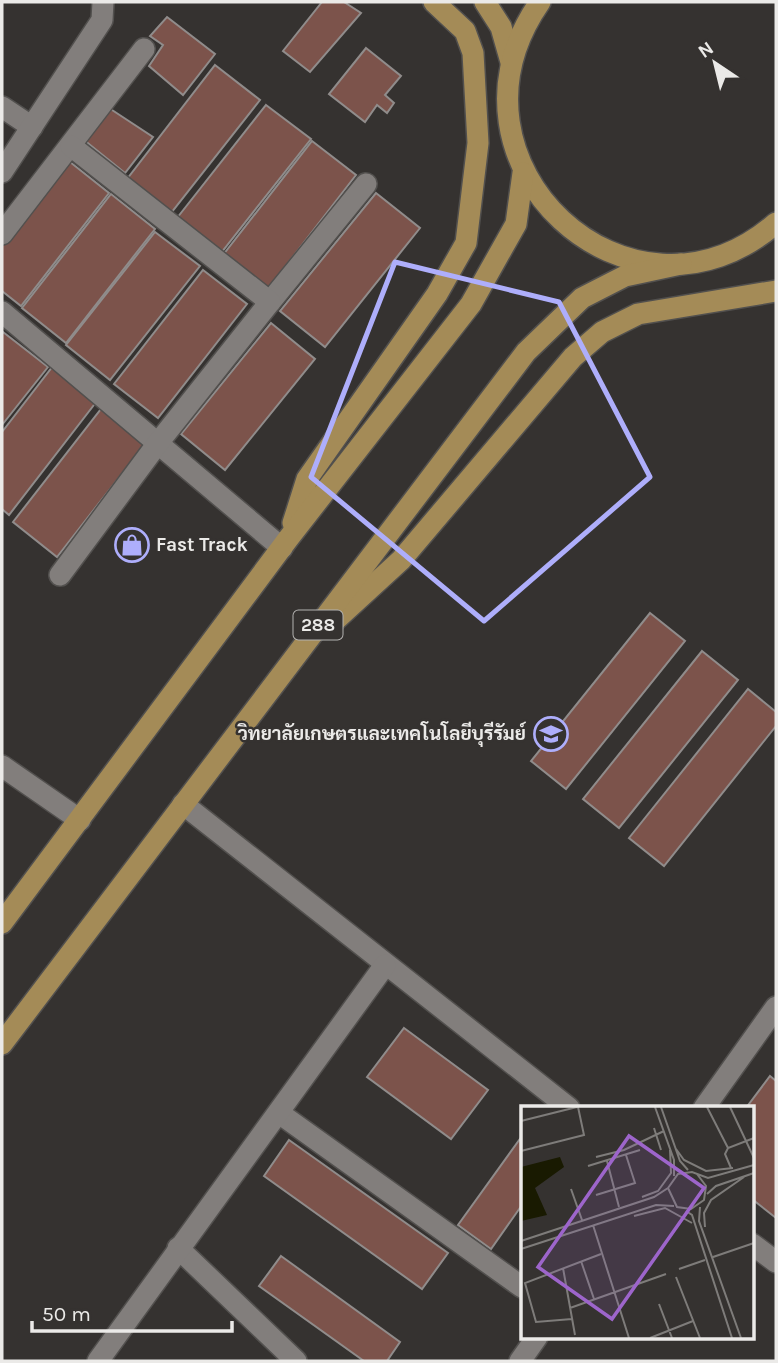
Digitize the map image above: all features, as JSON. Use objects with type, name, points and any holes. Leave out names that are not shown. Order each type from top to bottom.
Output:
[{"type":"main road","points":[[285,543],[307,479],[437,294],[466,243],[478,144],[473,53],[465,31],[434,2]]},
{"type":"main road","points":[[485,2],[501,27],[511,62]]},
{"type":"main road","points":[[540,2],[525,24],[511,62],[507,119],[523,173],[551,213],[588,242],[633,260],[681,264],[776,245]]},
{"type":"main road","points":[[2,923],[285,543],[471,304],[516,224],[523,173]]},
{"type":"main road","points":[[716,257],[759,238],[776,223]]},
{"type":"main road","name":"288","points":[[2,1044],[526,352],[582,298],[625,276],[681,264]]},
{"type":"main road","points":[[286,666],[401,560],[573,357],[602,332],[638,314],[776,291]]},
{"type":"street","points":[[2,172],[102,19],[103,2]]},
{"type":"street","points":[[2,234],[144,49]]},
{"type":"street","points":[[2,107],[32,127]]},
{"type":"street","points":[[71,146],[270,302]]},
{"type":"street","points":[[60,575],[158,443],[366,184]]},
{"type":"street","points":[[2,312],[158,443],[285,543]]},
{"type":"street","points":[[2,766],[80,820]]},
{"type":"street","points":[[183,804],[566,1106]]},
{"type":"street","points":[[97,1361],[385,965]]},
{"type":"street","points":[[705,1106],[776,1007]]},
{"type":"street","points":[[279,1112],[521,1286]]},
{"type":"street","points":[[754,1246],[776,1262]]},
{"type":"street","points":[[178,1248],[296,1361]]},
{"type":"street","points":[[520,1361],[536,1338]]},
{"type":"highlighted area","points":[[395,262],[559,302],[650,477],[484,621],[311,477]]},
{"type":"building","points":[[322,2],[344,2],[361,13],[310,72],[283,51]]},
{"type":"building","points":[[167,17],[215,54],[183,95],[149,66],[163,45],[150,36]]},
{"type":"building","points":[[366,48],[401,76],[385,95],[394,103],[387,113],[377,105],[365,122],[329,94]]},
{"type":"building","points":[[215,65],[260,100],[171,213],[127,179]]},
{"type":"building","points":[[266,105],[311,139],[221,253],[177,218]]},
{"type":"building","points":[[109,108],[153,137],[125,173],[84,140]]},
{"type":"building","points":[[312,141],[356,175],[268,289],[223,255]]},
{"type":"building","points":[[65,158],[109,193],[21,306],[2,291],[2,239]]},
{"type":"building","points":[[376,193],[420,228],[325,347],[280,311]]},
{"type":"building","points":[[111,194],[155,229],[66,343],[22,308]]},
{"type":"building","points":[[155,232],[200,266],[110,380],[66,345]]},
{"type":"building","points":[[203,270],[247,304],[158,418],[114,384]]},
{"type":"building","points":[[271,323],[315,359],[225,470],[181,434]]},
{"type":"building","points":[[3,332],[48,367],[2,425],[2,334]]},
{"type":"building","points":[[53,366],[97,401],[9,515],[2,509],[2,432]]},
{"type":"building","points":[[101,409],[146,443],[57,557],[13,522]]},
{"type":"building","points":[[650,613],[685,641],[566,789],[531,761]]},
{"type":"building","points":[[702,651],[738,680],[619,828],[583,799]]},
{"type":"building","points":[[748,689],[776,712],[776,726],[664,866],[629,838]]},
{"type":"building","points":[[404,1028],[488,1090],[451,1139],[367,1077]]},
{"type":"building","points":[[770,1076],[776,1081],[776,1218],[754,1201],[754,1106],[748,1106]]},
{"type":"building","points":[[521,1137],[521,1206],[491,1249],[458,1225]]},
{"type":"building","points":[[289,1140],[448,1253],[422,1289],[264,1176]]},
{"type":"building","points":[[281,1256],[400,1342],[387,1361],[364,1361],[259,1286]]},
{"type":"place","name":"Fast Track","points":[[132,545]]},
{"type":"place","name":"วิทยาลัยเกษตรและเทคโนโลยีบุรีรัมย์","points":[[551,734]]}]
